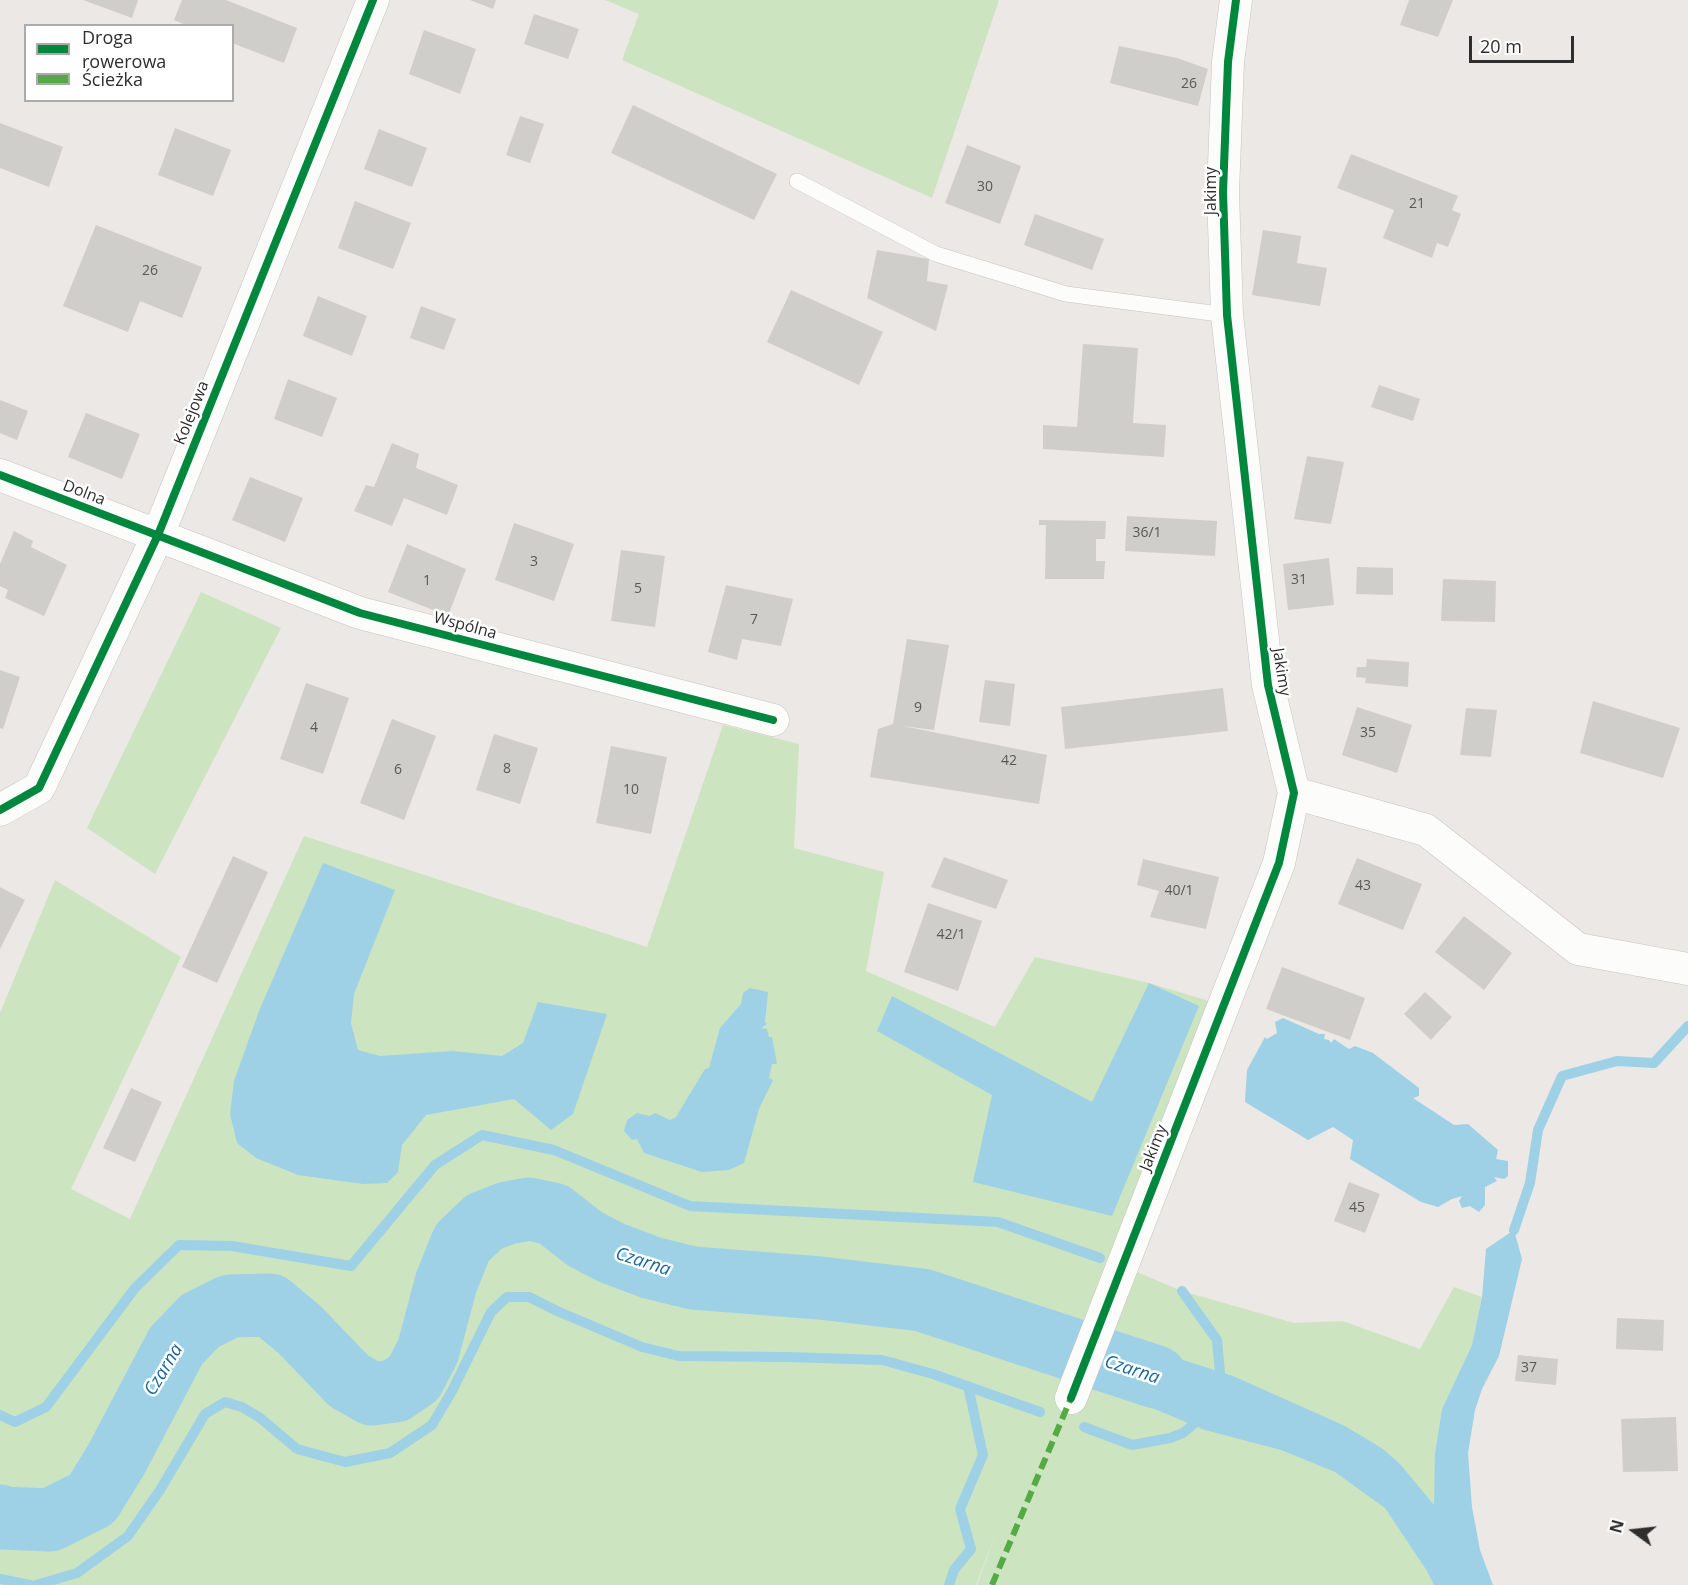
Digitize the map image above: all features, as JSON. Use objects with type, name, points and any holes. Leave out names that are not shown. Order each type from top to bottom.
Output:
[{"type":"street","name":"Kolejowa","points":[[0,810],[39,788],[158,535],[373,0]]},
{"type":"street","name":"Jakimy","points":[[1071,1398],[1279,863],[1294,793],[1268,685],[1227,315],[1223,192],[1228,62],[1236,0]]},
{"type":"street","name":"Dolna","points":[[0,475],[158,535]]},
{"type":"street","name":"Wspólna","points":[[158,535],[360,613],[773,720]]},
{"type":"street","points":[[1294,793],[1426,830],[1578,949],[1688,969]]},
{"type":"lane","points":[[798,181],[947,258],[1066,294],[1227,315]]},
{"type":"green space","points":[[605,0],[999,0],[932,198],[622,60],[639,14]]},
{"type":"green space","points":[[201,592],[281,628],[155,874],[87,828]]},
{"type":"green space","points":[[723,725],[799,744],[794,848],[884,872],[866,971],[995,1027],[1035,957],[1149,983],[1232,1008],[1132,1270],[1182,1291],[1294,1323],[1343,1321],[1420,1349],[1454,1287],[1482,1297],[1472,1345],[1442,1409],[1435,1453],[1435,1506],[1455,1585],[977,1585],[996,1533],[976,1585],[0,1585],[0,1013],[55,880],[181,957],[71,1189],[130,1219],[304,836],[647,947]]},
{"type":"water","points":[[323,863],[395,890],[354,994],[351,1023],[358,1050],[380,1056],[452,1051],[502,1056],[523,1043],[538,1002],[607,1014],[573,1114],[551,1130],[514,1099],[426,1115],[402,1145],[398,1172],[387,1183],[363,1184],[298,1175],[256,1158],[237,1143],[230,1114],[234,1081],[259,1011]]},
{"type":"water","points":[[1149,983],[1199,1006],[1112,1216],[973,1182],[992,1095],[877,1031],[892,996],[1092,1102]]},
{"type":"water","points":[[750,988],[768,992],[765,1022],[767,1024],[761,1028],[767,1029],[769,1037],[772,1037],[777,1064],[772,1064],[769,1078],[773,1080],[759,1109],[744,1163],[729,1170],[702,1172],[644,1153],[637,1139],[632,1140],[624,1131],[627,1120],[637,1113],[649,1116],[655,1113],[670,1120],[676,1117],[705,1069],[709,1068],[720,1028],[741,1004],[743,993]]},
{"type":"water","points":[[1283,1018],[1319,1034],[1325,1034],[1324,1039],[1331,1043],[1334,1039],[1349,1049],[1355,1046],[1373,1053],[1419,1088],[1419,1096],[1413,1098],[1454,1125],[1468,1124],[1498,1150],[1496,1159],[1508,1161],[1508,1176],[1504,1179],[1494,1177],[1497,1181],[1485,1187],[1485,1205],[1479,1212],[1470,1206],[1462,1208],[1459,1201],[1462,1196],[1438,1207],[1421,1202],[1350,1159],[1353,1140],[1333,1127],[1308,1140],[1245,1102],[1247,1070],[1265,1037],[1267,1039],[1277,1033],[1275,1022]]},
{"type":"water","points":[[1514,1230],[1522,1259],[1499,1356],[1482,1389],[1475,1410],[1468,1453],[1472,1507],[1480,1550],[1493,1585],[1434,1585],[1385,1508],[1335,1472],[1281,1450],[1205,1430],[1094,1384],[1111,1337],[1233,1376],[1345,1426],[1383,1449],[1400,1464],[1434,1505],[1435,1453],[1442,1409],[1472,1345],[1482,1297],[1486,1249]]},
{"type":"building","points":[[83,0],[138,0],[132,18]]},
{"type":"building","points":[[182,0],[226,0],[297,28],[284,63],[234,44],[234,24],[183,24],[174,20]]},
{"type":"building","points":[[470,0],[496,0],[493,9]]},
{"type":"building","points":[[1409,0],[1453,0],[1438,37],[1400,25]]},
{"type":"building","points":[[534,14],[579,29],[568,59],[524,44]]},
{"type":"building","points":[[424,30],[476,49],[460,94],[409,74]]},
{"type":"building","points":[[1119,46],[1177,58],[1208,69],[1198,106],[1110,83]]},
{"type":"building","points":[[633,105],[777,174],[754,220],[611,153]]},
{"type":"building","points":[[520,116],[544,124],[530,163],[506,155]]},
{"type":"building","points":[[0,123],[63,147],[49,187],[0,168]]},
{"type":"building","points":[[175,128],[231,150],[213,196],[158,175]]},
{"type":"building","points":[[379,129],[427,148],[412,187],[364,169]]},
{"type":"building","points":[[967,145],[1021,166],[1000,224],[945,203]]},
{"type":"building","points":[[1351,154],[1458,196],[1452,210],[1461,214],[1448,247],[1437,243],[1432,258],[1383,238],[1394,210],[1337,188]]},
{"type":"building","points":[[355,201],[411,223],[393,269],[338,248]]},
{"type":"building","points":[[1035,214],[1104,239],[1092,270],[1024,245]]},
{"type":"building","points":[[96,225],[202,267],[182,318],[140,301],[128,332],[63,306]]},
{"type":"building","points":[[1263,230],[1301,236],[1297,263],[1327,268],[1320,306],[1252,295]]},
{"type":"building","points":[[877,250],[929,259],[927,281],[948,285],[936,331],[867,298]]},
{"type":"building","points":[[791,290],[883,332],[859,385],[767,342]]},
{"type":"building","points":[[318,296],[367,316],[352,356],[303,336]]},
{"type":"building","points":[[421,306],[456,319],[444,350],[410,338]]},
{"type":"building","points":[[1083,344],[1138,348],[1133,423],[1166,425],[1164,457],[1043,449],[1043,425],[1077,427]]},
{"type":"building","points":[[288,379],[337,398],[322,437],[274,419]]},
{"type":"building","points":[[1379,385],[1420,399],[1413,421],[1371,407]]},
{"type":"building","points":[[0,400],[28,411],[17,440],[0,433]]},
{"type":"building","points":[[86,413],[140,434],[122,479],[68,457]]},
{"type":"building","points":[[392,443],[419,454],[416,468],[458,485],[447,515],[404,498],[392,526],[354,511],[366,485],[374,487]]},
{"type":"building","points":[[1307,456],[1344,462],[1331,524],[1294,519]]},
{"type":"building","points":[[250,477],[303,498],[285,542],[232,520]]},
{"type":"building","points":[[1127,516],[1217,521],[1215,556],[1125,551]]},
{"type":"building","points":[[1039,520],[1106,521],[1105,539],[1096,539],[1096,561],[1105,561],[1104,579],[1045,579],[1046,525],[1039,525]]},
{"type":"building","points":[[514,523],[574,544],[554,601],[495,580]]},
{"type":"building","points":[[14,531],[33,541],[31,547],[67,565],[44,616],[5,598],[8,590],[0,586],[0,564]]},
{"type":"building","points":[[407,544],[466,569],[448,616],[388,592]]},
{"type":"building","points":[[621,550],[665,556],[655,627],[611,621]]},
{"type":"building","points":[[1329,558],[1334,605],[1288,610],[1283,564]]},
{"type":"building","points":[[1357,567],[1393,568],[1393,595],[1356,594]]},
{"type":"building","points":[[1443,579],[1496,581],[1495,622],[1441,621]]},
{"type":"building","points":[[726,585],[793,599],[781,646],[742,639],[737,660],[708,652]]},
{"type":"building","points":[[907,639],[949,645],[934,730],[903,726],[1047,755],[1039,804],[870,777],[878,729],[893,724]]},
{"type":"building","points":[[1367,659],[1409,662],[1408,687],[1365,683],[1366,678],[1356,677],[1357,667],[1366,667]]},
{"type":"building","points":[[0,670],[20,677],[3,729],[0,728]]},
{"type":"building","points":[[985,680],[1015,684],[1010,726],[979,722]]},
{"type":"building","points":[[306,683],[349,698],[323,774],[280,759]]},
{"type":"building","points":[[1223,688],[1228,731],[1065,749],[1061,707]]},
{"type":"building","points":[[1593,701],[1680,728],[1663,778],[1580,753]]},
{"type":"building","points":[[1357,707],[1412,725],[1397,773],[1342,755]]},
{"type":"building","points":[[1466,708],[1497,710],[1491,757],[1460,755]]},
{"type":"building","points":[[392,719],[436,736],[404,820],[360,803]]},
{"type":"building","points":[[494,734],[538,748],[520,804],[476,790]]},
{"type":"building","points":[[611,746],[667,757],[651,834],[596,823]]},
{"type":"building","points":[[233,856],[268,872],[217,983],[182,967]]},
{"type":"building","points":[[944,857],[1008,880],[996,909],[931,887]]},
{"type":"building","points":[[1357,858],[1422,884],[1403,930],[1338,904]]},
{"type":"building","points":[[1143,859],[1219,877],[1206,929],[1150,917],[1159,891],[1137,885]]},
{"type":"building","points":[[0,887],[25,900],[0,949]]},
{"type":"building","points":[[928,903],[982,921],[958,991],[904,972]]},
{"type":"building","points":[[1464,916],[1512,953],[1484,990],[1435,952]]},
{"type":"building","points":[[1282,967],[1365,998],[1350,1040],[1266,1009]]},
{"type":"building","points":[[1425,992],[1452,1017],[1431,1040],[1404,1014]]},
{"type":"building","points":[[131,1088],[162,1102],[135,1162],[103,1148]]},
{"type":"building","points":[[1349,1182],[1380,1194],[1365,1233],[1334,1221]]},
{"type":"building","points":[[1617,1318],[1664,1320],[1663,1351],[1616,1349]]},
{"type":"building","points":[[1518,1355],[1558,1359],[1556,1385],[1515,1381]]},
{"type":"building","points":[[1676,1417],[1678,1471],[1623,1472],[1621,1419]]},
{"type":"waterway","points":[[1514,1230],[1530,1183],[1538,1130],[1562,1076],[1617,1061],[1654,1063],[1688,1026]]},
{"type":"waterway","points":[[0,1415],[15,1422],[46,1407],[135,1288],[179,1245],[232,1246],[351,1266],[435,1165],[482,1135],[554,1150],[690,1206],[998,1222],[1100,1258]]},
{"type":"waterway","name":"Czarna","points":[[0,1516],[2,1518],[50,1520],[92,1499],[116,1460],[176,1346],[200,1321],[230,1306],[270,1305],[300,1330],[349,1381],[372,1394],[395,1391],[414,1378],[428,1351],[446,1283],[462,1243],[484,1222],[507,1213],[529,1209],[553,1214],[585,1239],[612,1253],[652,1268],[693,1278],[820,1288],[922,1300],[1156,1377]]},
{"type":"waterway","points":[[1182,1291],[1217,1340],[1221,1384]]},
{"type":"waterway","points":[[36,1585],[77,1573],[128,1536],[160,1490],[205,1414],[225,1402],[242,1407],[259,1417],[297,1449],[345,1462],[390,1453],[432,1425],[452,1391],[491,1312],[507,1297],[529,1297],[642,1347],[679,1356],[882,1360],[933,1374],[1040,1412]]},
{"type":"waterway","points":[[949,1585],[954,1570],[971,1549],[960,1509],[983,1455],[968,1386]]},
{"type":"waterway","points":[[1084,1427],[1132,1445],[1170,1438],[1183,1433],[1202,1417]]},
{"type":"waterway","points":[[0,1579],[30,1585]]},
{"type":"marked path","points":[[992,1585],[1071,1398]]},
{"type":"cycle path","points":[[0,810],[39,788],[158,535],[373,0]]},
{"type":"cycle path","points":[[1071,1398],[1279,863],[1294,793],[1268,685],[1227,315],[1223,192],[1228,62],[1236,0]]},
{"type":"cycle path","points":[[0,475],[360,613],[773,720]]}]
